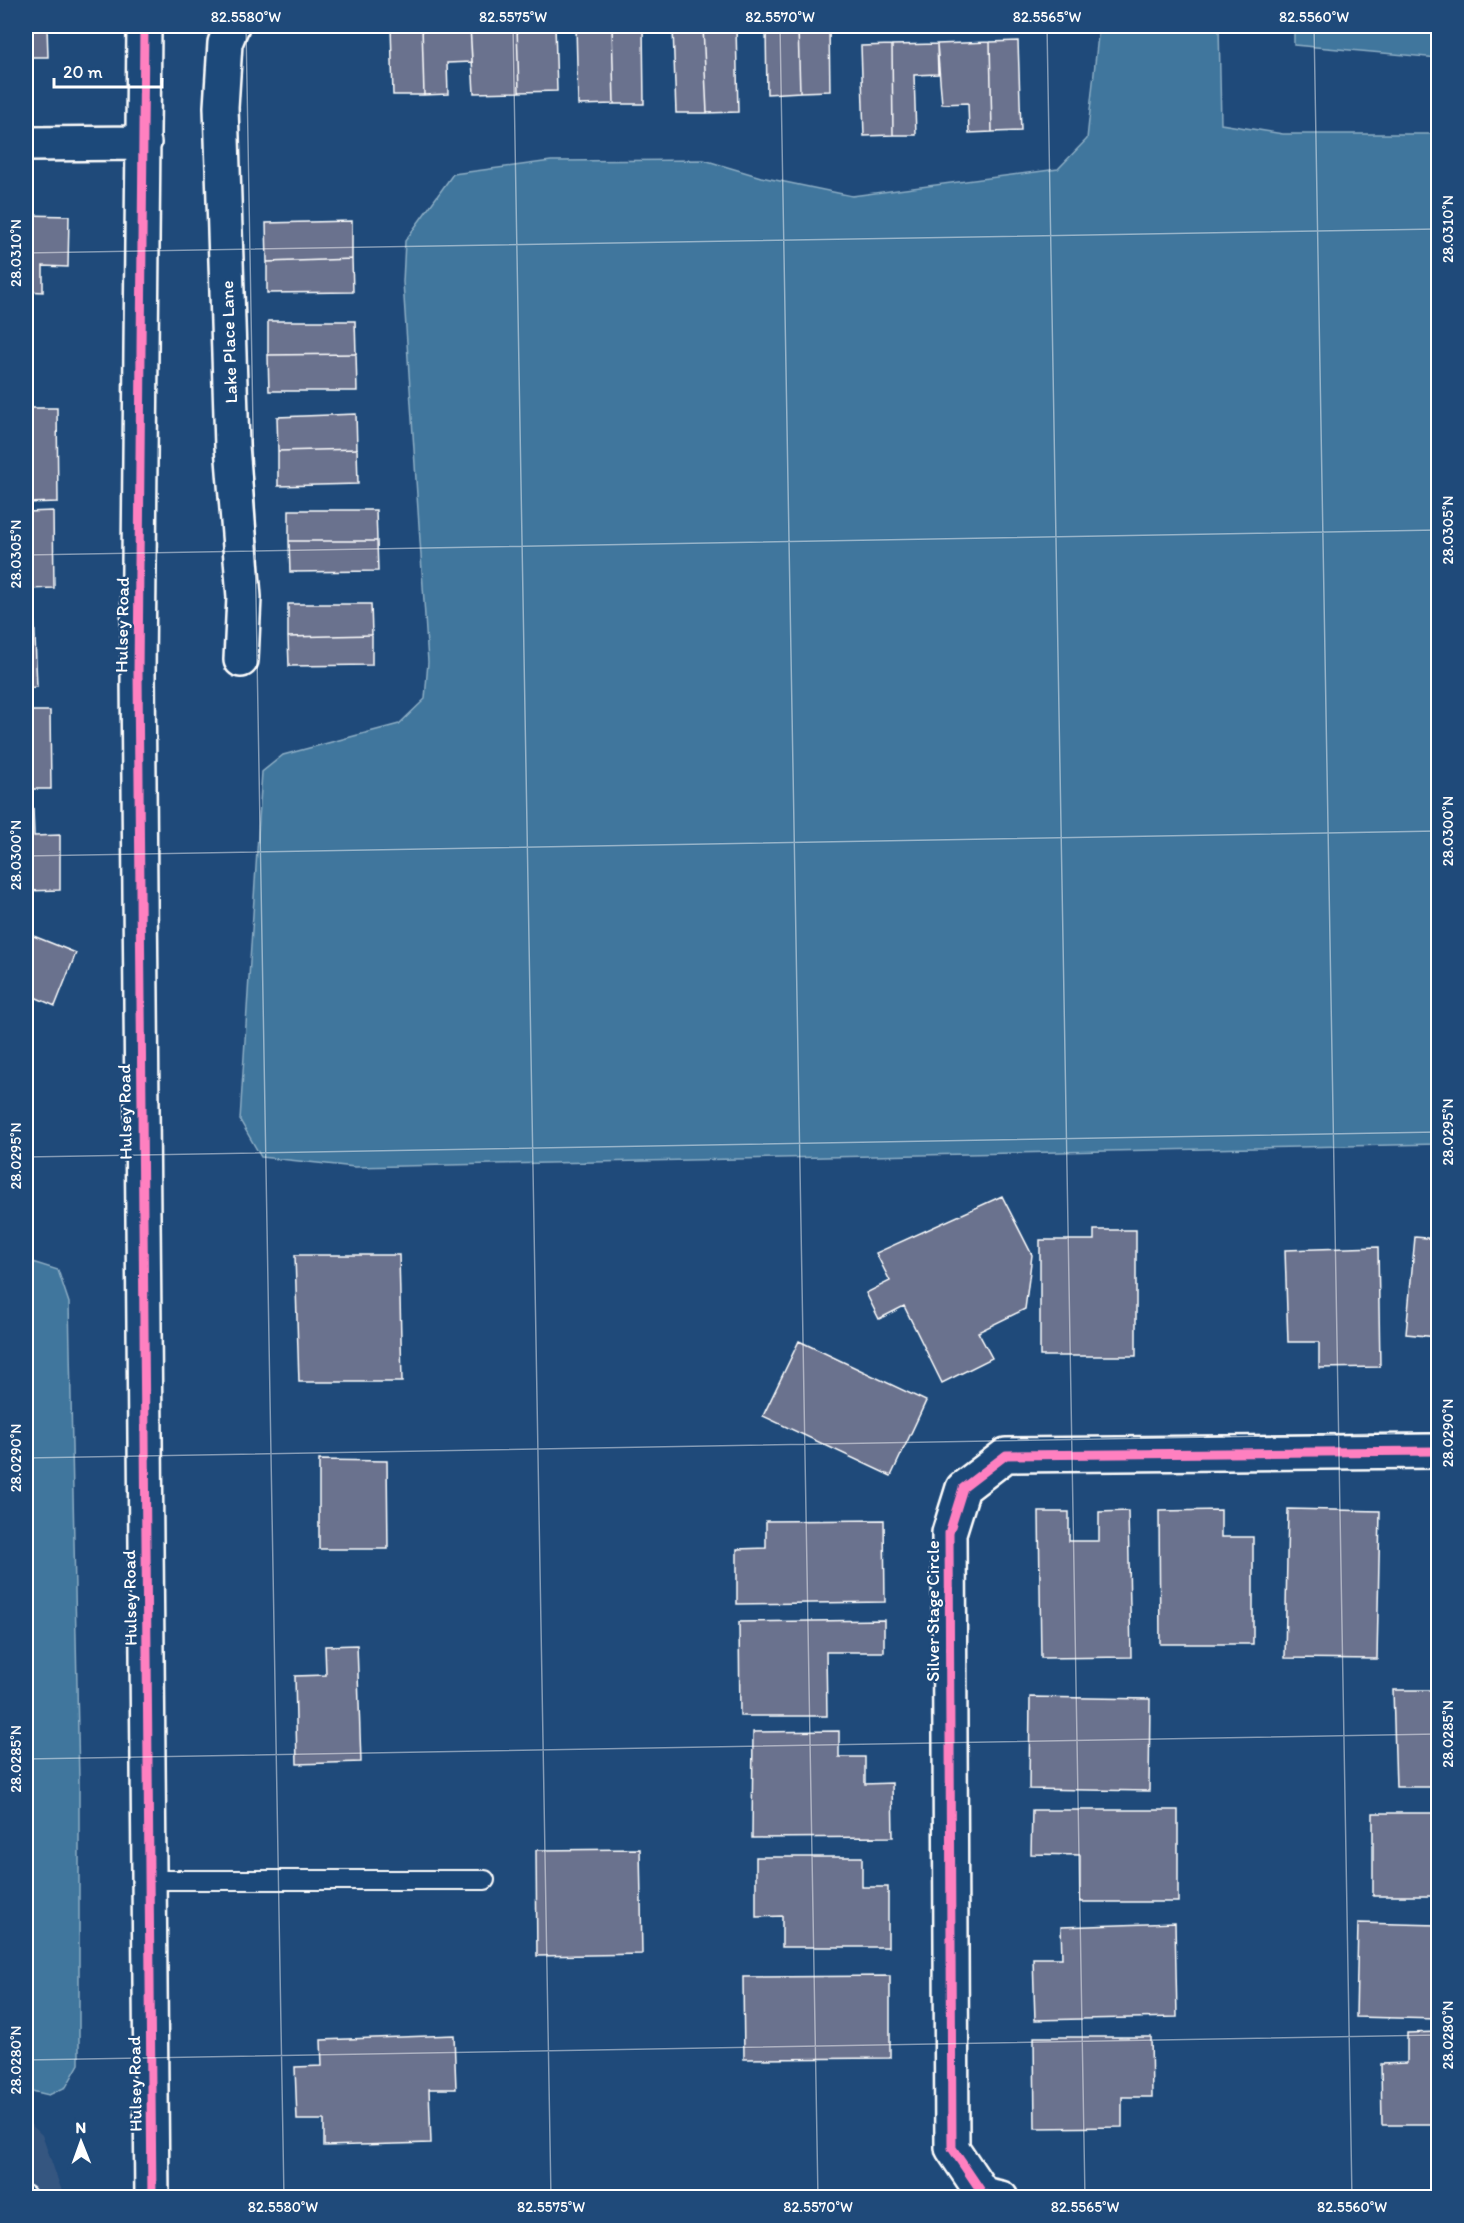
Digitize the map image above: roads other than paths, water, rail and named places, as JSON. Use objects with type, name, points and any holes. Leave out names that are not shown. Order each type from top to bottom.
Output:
[{"type":"street","name":"Hulsey Road","points":[[144,26],[138,674],[152,2198]]},
{"type":"street","name":"Lake Place Lane","points":[[232,26],[225,44],[221,107],[232,446],[244,597],[241,660]]},
{"type":"street","points":[[26,144],[144,143]]},
{"type":"street","name":"Silver Stage Circle","points":[[1001,2198],[983,2194],[952,2148],[949,1533],[963,1488],[1006,1455],[1438,1450]]},
{"type":"lane","points":[[149,1880],[485,1880]]}]
